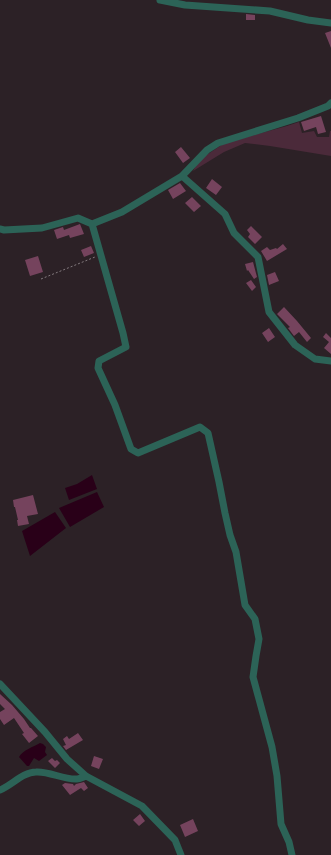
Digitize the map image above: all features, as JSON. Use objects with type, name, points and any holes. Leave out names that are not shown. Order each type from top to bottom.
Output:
[{"type":"street","points":[[160,0],[185,5],[270,10],[308,20],[331,23]]},
{"type":"street","points":[[0,230],[42,228],[78,218],[92,224],[122,212],[182,176],[207,150],[218,143],[298,118],[328,106],[331,103]]},
{"type":"street","points":[[182,176],[225,214],[234,233],[258,257],[269,312],[294,345],[316,360],[331,361]]},
{"type":"street","points":[[92,224],[124,333],[126,347],[99,361],[98,368],[115,405],[131,449],[138,453],[200,427],[208,433],[230,535],[236,552],[245,605],[255,619],[259,638],[253,677],[272,747],[277,776],[281,824],[289,842],[292,855]]},
{"type":"street","points":[[0,684],[45,732],[67,759],[86,776],[142,806],[175,840],[180,855]]},
{"type":"street","points":[[0,790],[6,788],[23,776],[36,772],[77,779],[86,776]]},
{"type":"path","points":[[41,279],[101,255]]},
{"type":"shaded area","points":[[299,122],[302,133],[314,131],[317,137],[329,137],[331,131],[331,156],[245,143],[224,152],[193,171],[199,160],[223,144]]},
{"type":"shaded area","points":[[92,475],[97,489],[69,500],[65,488],[77,484]]},
{"type":"shaded area","points":[[97,492],[104,507],[70,527],[59,508]]},
{"type":"shaded area","points":[[55,512],[66,528],[30,556],[22,531]]},
{"type":"shaded area","points":[[40,743],[46,747],[45,752],[47,755],[39,761],[34,758],[29,766],[27,766],[19,757]]},
{"type":"building","points":[[246,14],[255,15],[255,20],[246,20]]},
{"type":"building","points":[[331,31],[331,48],[325,33]]},
{"type":"building","points":[[321,116],[326,132],[318,134],[316,127],[304,131],[301,122]]},
{"type":"building","points":[[181,147],[190,158],[183,163],[175,152]]},
{"type":"building","points":[[212,179],[222,187],[216,195],[206,188]]},
{"type":"building","points":[[180,183],[186,191],[173,199],[168,190]]},
{"type":"building","points":[[192,197],[201,206],[194,212],[185,203]]},
{"type":"building","points":[[80,224],[84,234],[70,238],[69,235],[57,239],[54,230],[63,227],[64,230]]},
{"type":"building","points":[[251,226],[262,237],[255,244],[248,237],[250,234],[247,230]]},
{"type":"building","points":[[283,244],[287,249],[267,261],[261,251],[267,247],[270,250],[277,249]]},
{"type":"building","points":[[91,246],[94,253],[84,257],[81,250]]},
{"type":"building","points":[[38,256],[43,272],[30,276],[25,260]]},
{"type":"building","points":[[253,262],[257,277],[254,279],[248,270],[247,271],[245,264]]},
{"type":"building","points":[[275,272],[279,281],[269,285],[267,275]]},
{"type":"building","points":[[251,280],[256,287],[252,291],[246,283]]},
{"type":"building","points":[[284,307],[311,338],[307,342],[299,332],[294,336],[288,328],[290,327],[277,314]]},
{"type":"building","points":[[269,328],[275,337],[268,342],[262,333]]},
{"type":"building","points":[[326,333],[331,338],[331,354],[324,348],[329,342],[323,337]]},
{"type":"building","points":[[33,495],[38,514],[27,516],[29,524],[18,526],[13,500]]},
{"type":"building","points":[[0,694],[12,705],[38,736],[29,743],[22,734],[24,733],[14,718],[4,725],[0,719],[0,712],[5,709],[0,704]]},
{"type":"building","points":[[78,733],[83,740],[66,750],[63,746],[66,745],[63,739],[67,736],[69,739]]},
{"type":"building","points":[[94,756],[103,759],[99,769],[91,766]]},
{"type":"building","points":[[52,758],[60,763],[55,768],[48,761]]},
{"type":"building","points":[[84,782],[88,788],[84,791],[81,788],[70,795],[62,785],[65,783],[73,784],[74,786]]},
{"type":"building","points":[[140,814],[145,821],[139,826],[133,820]]},
{"type":"building","points":[[193,819],[198,831],[185,837],[180,825]]}]
